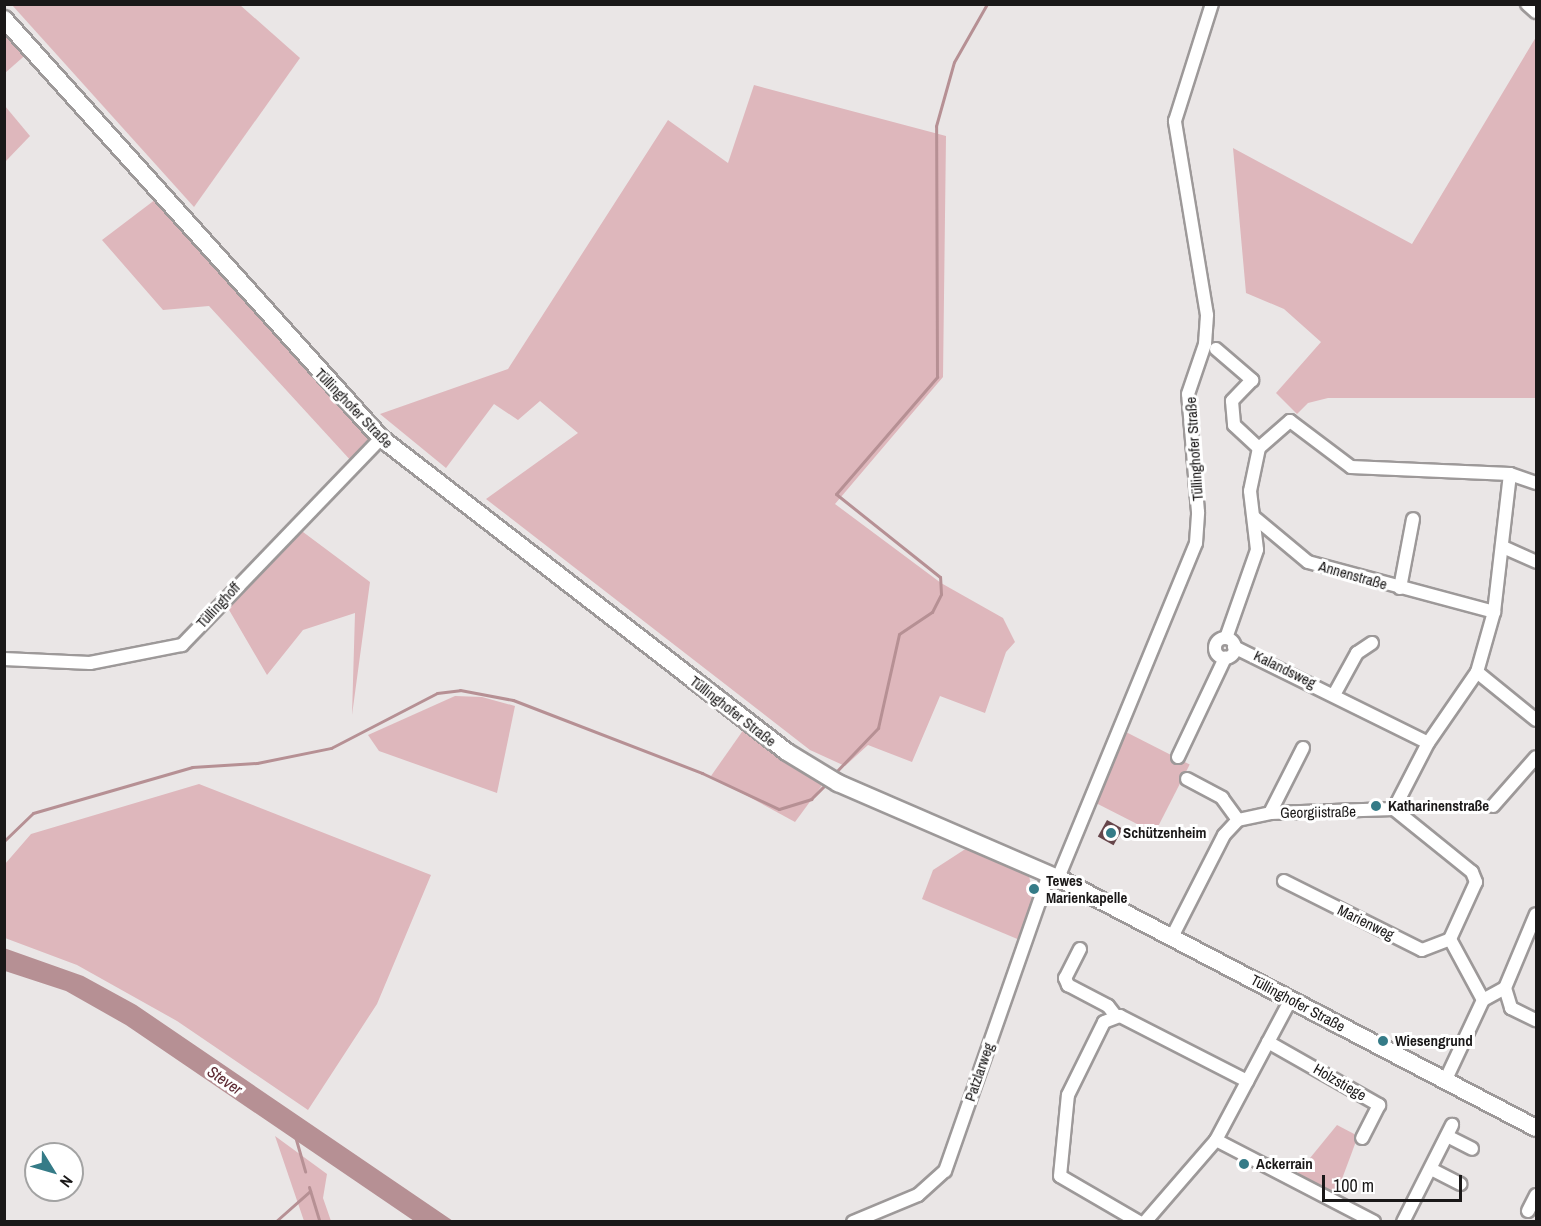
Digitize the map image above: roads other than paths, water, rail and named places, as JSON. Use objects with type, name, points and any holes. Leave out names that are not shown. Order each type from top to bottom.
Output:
[{"type":"main road","name":"Tüllinghofer Straße","points":[[4,19],[381,438],[787,752],[838,783],[1054,876],[1536,1128]]},
{"type":"street","name":"Tüllinghofer Straße","points":[[1054,876],[1196,543],[1198,512],[1188,394],[1205,344],[1207,315],[1175,121],[1212,4]]},
{"type":"street","points":[[1527,4],[1536,12]]},
{"type":"street","points":[[1216,349],[1252,380],[1232,401],[1234,425],[1258,448]]},
{"type":"street","points":[[1178,757],[1225,658],[1215,649],[1230,643],[1257,550],[1250,491],[1258,448],[1290,421],[1351,467],[1510,474],[1536,483]]},
{"type":"street","name":"Tüllinghoff","points":[[4,660],[90,663],[182,645],[381,438]]},
{"type":"street","points":[[1483,1000],[1450,939],[1476,882],[1472,872],[1394,809],[1428,743],[1477,672],[1494,612],[1510,474]]},
{"type":"street","name":"Annenstraße","points":[[1254,516],[1308,562],[1494,612]]},
{"type":"street","name":"Annenstraße","points":[[1400,588],[1413,519]]},
{"type":"street","points":[[1257,550],[1278,537]]},
{"type":"street","points":[[1503,547],[1536,562]]},
{"type":"street","name":"Kalandsweg","points":[[1230,643],[1335,693],[1428,743]]},
{"type":"street","name":"Kalandsweg","points":[[1335,693],[1357,652],[1372,643]]},
{"type":"street","points":[[1477,672],[1536,720]]},
{"type":"street","name":"Georgiistraße","points":[[1270,813],[1303,748]]},
{"type":"street","points":[[1493,806],[1536,757]]},
{"type":"street","points":[[1172,938],[1224,834],[1238,819],[1222,798],[1186,779]]},
{"type":"street","name":"Georgiistraße","points":[[1238,819],[1270,813],[1394,809]]},
{"type":"street","name":"Patzlarweg","points":[[853,1221],[918,1194],[945,1171],[1054,876]]},
{"type":"street","name":"Marienweg","points":[[1284,881],[1422,950],[1450,939]]},
{"type":"street","points":[[1445,1081],[1483,1000],[1505,988],[1535,923]]},
{"type":"street","points":[[1080,949],[1065,978],[1068,985],[1108,1006],[1115,1015],[1247,1081]]},
{"type":"street","points":[[1505,988],[1511,1008],[1536,1020]]},
{"type":"street","points":[[1145,1221],[1216,1140],[1291,999]]},
{"type":"street","points":[[1115,1015],[1104,1022],[1068,1095],[1060,1176],[1139,1221]]},
{"type":"street","name":"Holzstiege","points":[[1268,1042],[1379,1105],[1362,1138]]},
{"type":"street","points":[[1403,1221],[1449,1130],[1472,1149]]},
{"type":"street","points":[[1216,1140],[1374,1221]]},
{"type":"street","points":[[1431,1169],[1460,1184]]},
{"type":"street","points":[[1528,1211],[1536,1195]]},
{"type":"water","name":"Stever","points":[[4,948],[83,976],[136,1005],[453,1221],[414,1221],[126,1025],[66,991],[5,971]]},
{"type":"waterway","points":[[834,774],[878,728],[899,634],[932,612],[941,594],[940,577],[836,494],[937,377],[936,126],[954,62],[987,4]]},
{"type":"waterway","points":[[4,841],[33,813],[192,767],[257,763],[331,748],[437,693],[460,690],[513,700],[702,773],[779,809],[811,799],[826,784]]},
{"type":"waterway","points":[[295,1136],[305,1172]]},
{"type":"waterway","points":[[309,1187],[320,1222]]},
{"type":"waterway","points":[[275,1222],[310,1191]]},
{"type":"place","name":"Katharinenstraße","points":[[1376,806]]},
{"type":"place","name":"Schützenheim","points":[[1111,833]]},
{"type":"place","name":"Tewes Marienkapelle","points":[[1034,889]]},
{"type":"place","name":"Wiesengrund","points":[[1383,1041]]},
{"type":"place","name":"Ackerrain","points":[[1244,1164]]}]
